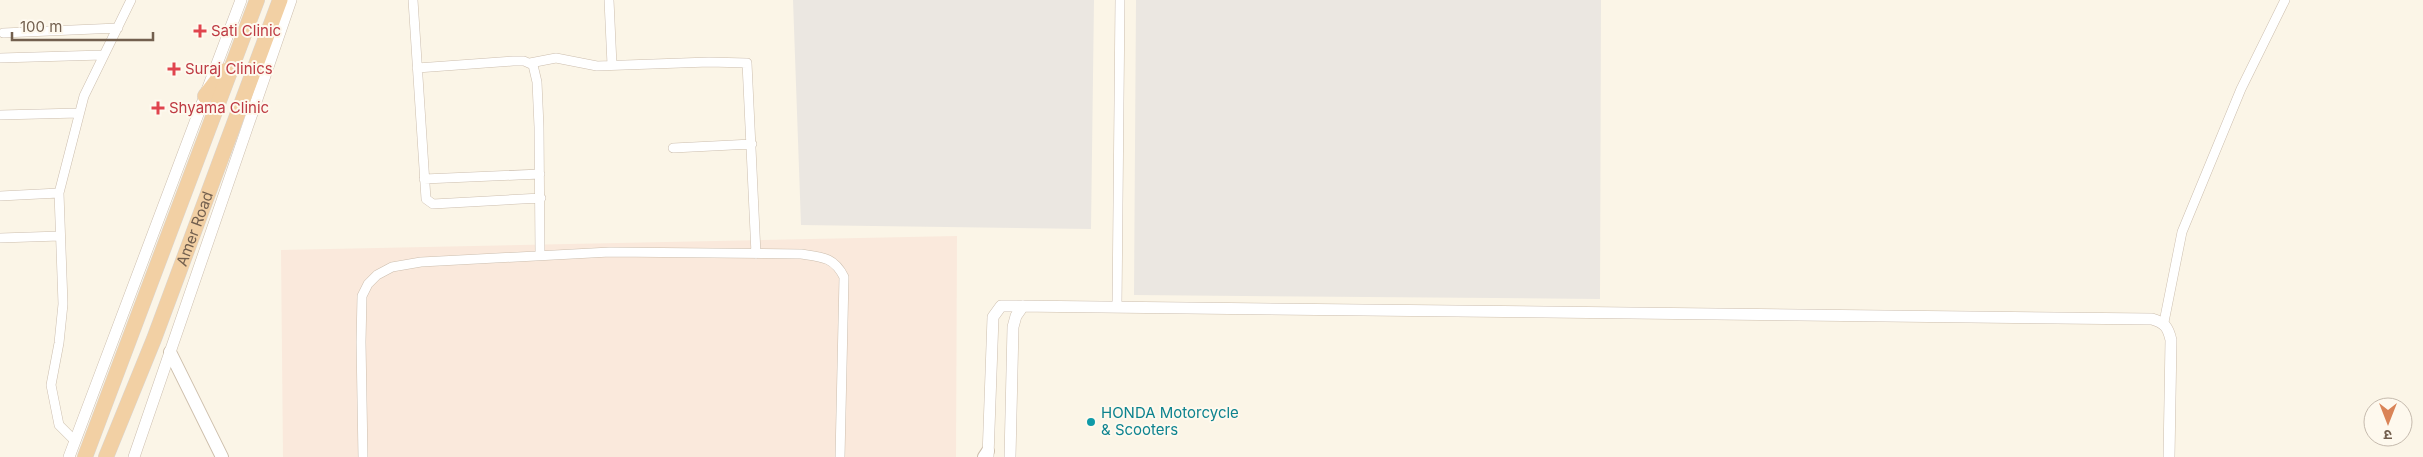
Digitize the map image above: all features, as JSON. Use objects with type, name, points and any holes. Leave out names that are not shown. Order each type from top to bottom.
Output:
[{"type":"highway","name":"Amer Road","points":[[85,457],[257,0]]},
{"type":"highway","name":"Amer Road","points":[[106,457],[154,339],[280,0]]},
{"type":"highway","points":[[269,33],[270,58]]},
{"type":"highway","points":[[205,96],[234,59]]},
{"type":"main road","points":[[170,352],[222,457]]},
{"type":"street","points":[[75,441],[59,425],[51,385],[59,343],[63,304],[59,193],[79,113],[103,55],[131,0]]},
{"type":"street","points":[[69,457],[241,0]]},
{"type":"street","points":[[134,457],[270,58],[292,0]]},
{"type":"street","points":[[413,0],[426,199],[433,204],[540,198]]},
{"type":"street","points":[[609,0],[612,65]]},
{"type":"street","points":[[1117,307],[1120,0]]},
{"type":"street","points":[[2169,457],[2171,340],[2164,322],[2182,232],[2241,90],[2285,0]]},
{"type":"street","points":[[3,33],[118,28]]},
{"type":"street","points":[[0,58],[103,55]]},
{"type":"street","points":[[417,68],[513,61],[530,63],[556,58],[586,65],[747,63],[756,254]]},
{"type":"street","points":[[530,63],[533,65],[537,82],[540,254]]},
{"type":"street","points":[[0,115],[79,113]]},
{"type":"street","points":[[673,148],[752,144]]},
{"type":"street","points":[[424,179],[540,174]]},
{"type":"street","points":[[0,196],[59,193]]},
{"type":"street","points":[[0,238],[60,236]]},
{"type":"street","points":[[363,457],[362,296],[368,284],[377,275],[392,267],[421,262],[540,254],[610,252],[822,257],[838,264],[844,277],[840,457]]},
{"type":"street","points":[[986,455],[993,317],[1002,306],[2128,317],[2152,318],[2164,322]]},
{"type":"street","points":[[1010,457],[1013,327],[1016,316],[1023,306]]},
{"type":"shaded area","points":[[793,0],[1094,0],[1091,229],[801,225]]},
{"type":"shaded area","points":[[1136,0],[1601,0],[1600,299],[1134,295]]},
{"type":"shaded area","points":[[957,236],[956,457],[283,457],[281,250]]},
{"type":"place","name":"Sati Clinic","points":[[200,31]]},
{"type":"place","name":"Suraj Clinics","points":[[174,69]]},
{"type":"place","name":"Shyama Clinic","points":[[158,108]]},
{"type":"place","name":"HONDA Motorcycle & Scooters","points":[[1091,422]]}]
